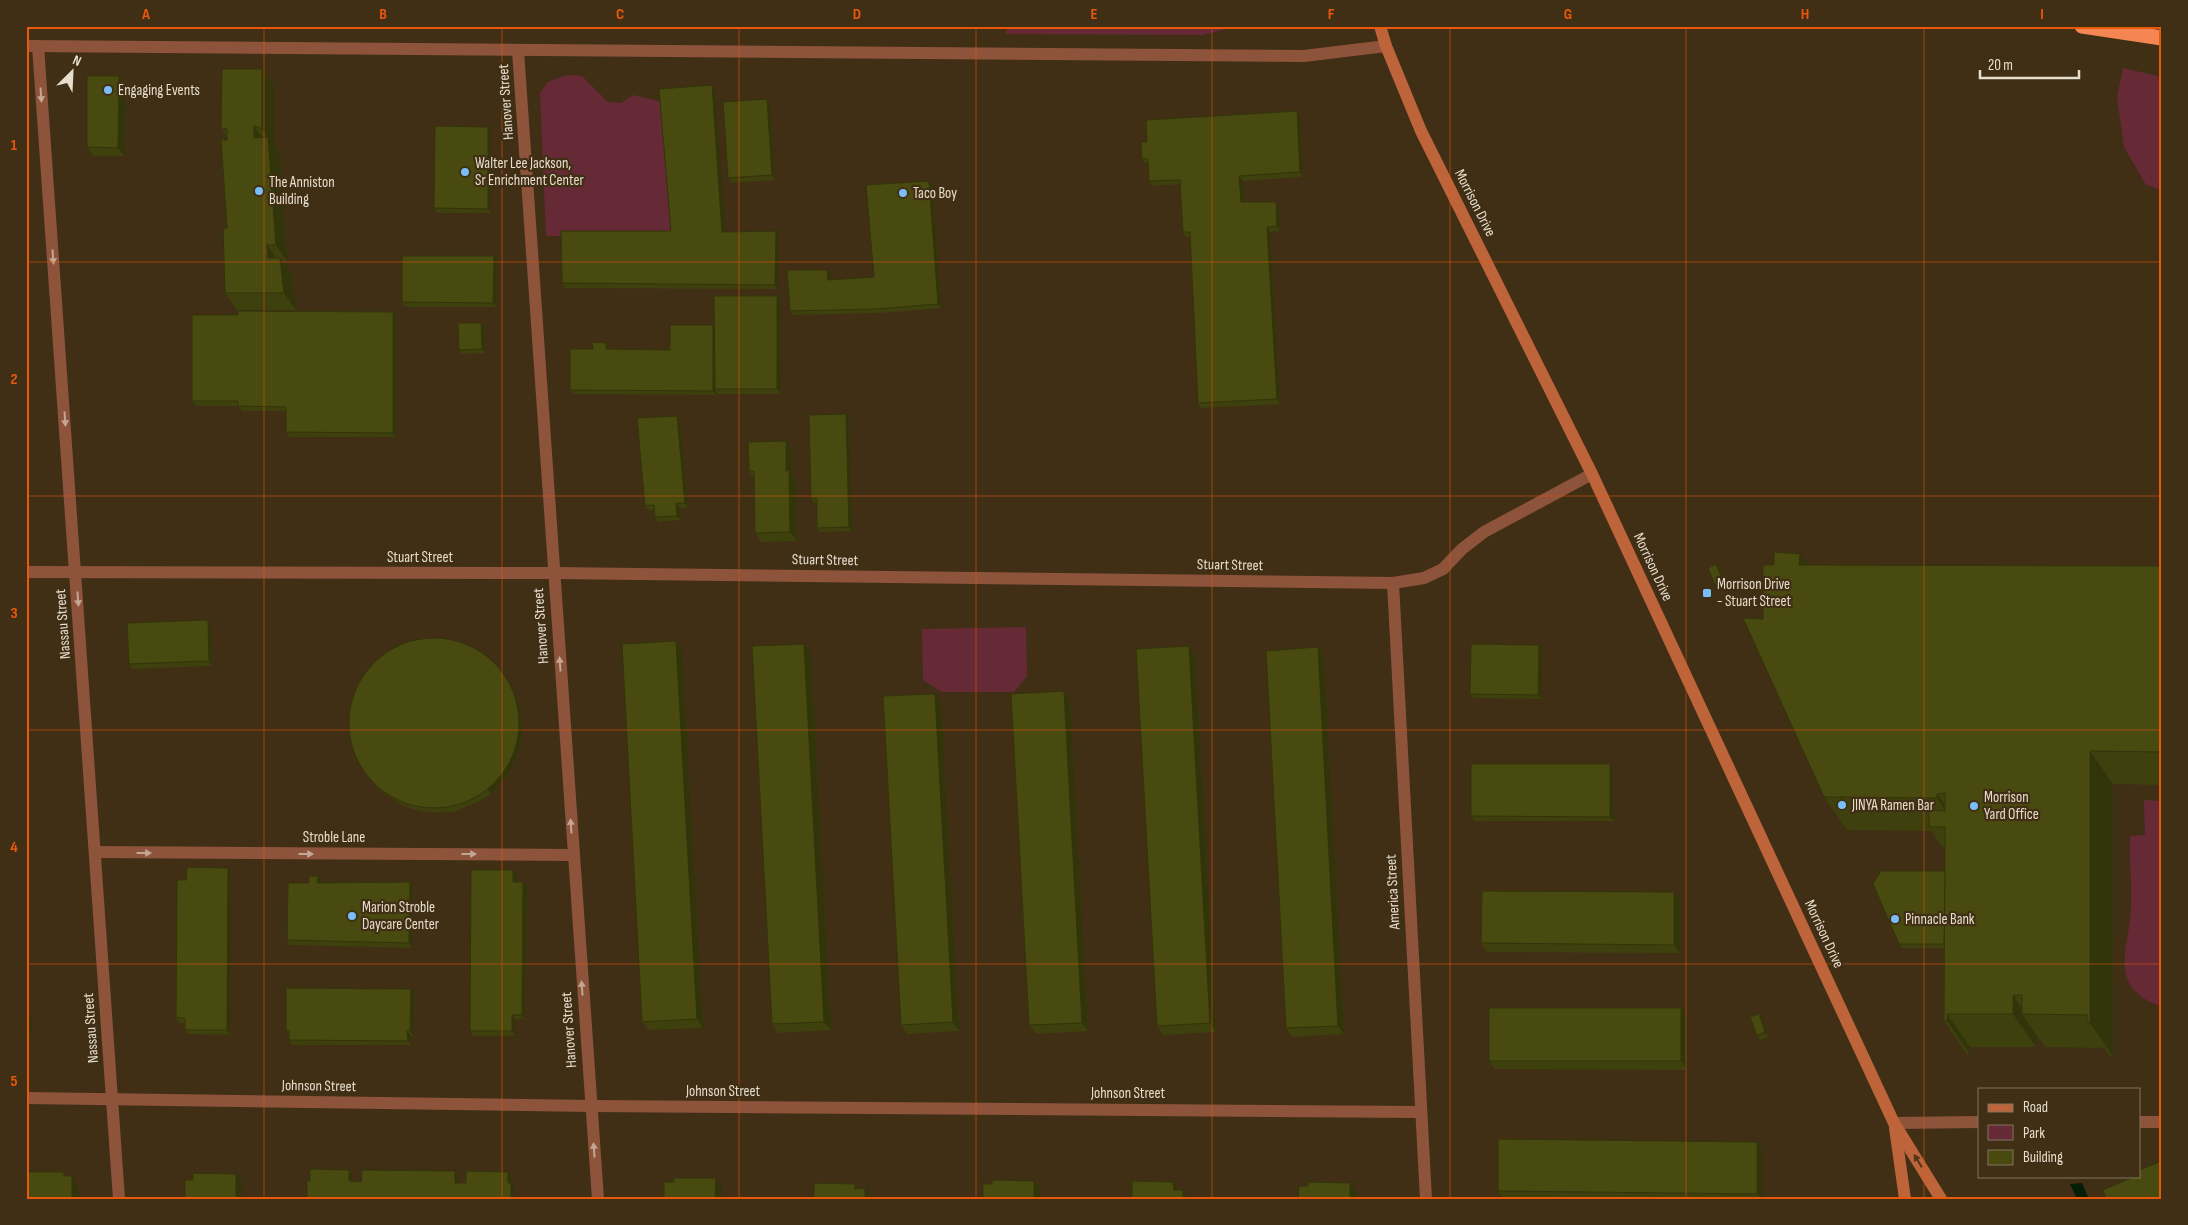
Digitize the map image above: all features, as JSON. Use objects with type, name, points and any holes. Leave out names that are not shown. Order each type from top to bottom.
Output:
[{"type":"highway","points":[[2082,26],[2162,38]]},
{"type":"main road","name":"Morrison Drive","points":[[1380,26],[1386,46],[1420,131],[1592,474],[1894,1123],[1941,1199]]},
{"type":"main road","name":"Morrison Drive","points":[[1894,1123],[1905,1199]]},
{"type":"street","points":[[32,46],[1304,56],[1386,46]]},
{"type":"street","name":"Nassau Street","points":[[32,46],[76,572],[120,1199]]},
{"type":"street","name":"Hanover Street","points":[[518,51],[598,1199]]},
{"type":"street","name":"Stuart Street","points":[[26,572],[554,573],[1393,583],[1424,578],[1443,569],[1484,532],[1592,474]]},
{"type":"street","name":"America Street","points":[[1393,583],[1426,1199]]},
{"type":"street","name":"Stroble Lane","points":[[95,852],[573,855]]},
{"type":"street","name":"Johnson Street","points":[[26,1098],[591,1106],[1420,1112]]},
{"type":"street","points":[[1894,1123],[1978,1122]]},
{"type":"street","points":[[2140,1122],[2162,1122]]},
{"type":"green space","points":[[1006,26],[1239,26],[1202,35],[1006,34]]},
{"type":"green space","points":[[2123,68],[2162,77],[2162,190],[2146,185],[2124,147],[2117,97]]},
{"type":"green space","points":[[567,75],[582,76],[608,102],[621,103],[633,95],[663,102],[674,236],[546,236],[540,93],[548,82]]},
{"type":"green space","points":[[1026,627],[1027,676],[1014,692],[942,692],[923,680],[922,629]]},
{"type":"green space","points":[[2144,800],[2162,801],[2162,1007],[2144,998],[2133,988],[2127,977],[2125,965],[2131,906],[2130,836],[2145,835]]},
{"type":"shaded area","points":[[2082,1183],[2089,1199],[2077,1199],[2070,1184]]},
{"type":"building","name":"The Anniston Building","points":[[222,69],[262,69],[262,129],[254,126],[254,138],[268,137],[276,245],[267,245],[268,258],[280,258],[284,293],[225,293],[223,229],[227,228],[221,140],[227,140],[227,129],[221,128]]},
{"type":"building","points":[[87,76],[119,76],[118,148],[87,147]]},
{"type":"building","points":[[712,85],[722,232],[776,231],[775,285],[562,283],[561,231],[671,231],[659,89]]},
{"type":"building","points":[[767,99],[772,175],[728,178],[723,102]]},
{"type":"building","points":[[1297,111],[1300,172],[1239,176],[1241,202],[1276,202],[1277,226],[1267,227],[1277,399],[1198,403],[1190,232],[1183,232],[1180,180],[1149,181],[1148,159],[1142,159],[1141,142],[1147,142],[1146,120]]},
{"type":"building","name":"Walter Lee Jackson, Sr Enrichment Center","points":[[435,126],[488,127],[488,209],[434,208]]},
{"type":"building","points":[[929,181],[938,304],[877,309],[790,311],[787,270],[827,270],[828,280],[874,277],[866,185]]},
{"type":"building","points":[[402,256],[494,256],[493,303],[402,302]]},
{"type":"building","points":[[714,296],[777,296],[777,389],[715,389]]},
{"type":"building","points":[[238,311],[393,312],[393,433],[286,432],[286,407],[238,406],[238,401],[192,401],[192,315],[238,315]]},
{"type":"building","points":[[458,323],[481,323],[482,349],[459,350]]},
{"type":"building","points":[[670,325],[713,325],[713,391],[570,390],[570,349],[593,349],[592,342],[606,343],[606,349],[670,350]]},
{"type":"building","points":[[846,414],[849,527],[817,528],[817,498],[811,499],[809,415]]},
{"type":"building","points":[[677,416],[685,503],[676,503],[677,516],[655,517],[654,505],[645,506],[637,418]]},
{"type":"building","points":[[786,441],[786,471],[789,470],[790,532],[755,533],[754,471],[749,471],[748,442]]},
{"type":"building","name":"Morrison Yard Office","points":[[1774,552],[1800,554],[1799,565],[2162,566],[2162,752],[2090,751],[2090,1023],[2087,1024],[2087,1015],[2022,1014],[2022,995],[2013,995],[2013,1014],[1947,1014],[1947,1021],[1944,1021],[1945,827],[1929,827],[1929,810],[1945,811],[1945,793],[1937,794],[1937,798],[1824,797],[1743,618],[1763,619],[1763,565],[1774,565]]},
{"type":"building","points":[[1716,564],[1723,581],[1715,585],[1708,568]]},
{"type":"building","points":[[208,620],[209,661],[129,664],[127,623]]},
{"type":"building","points":[[434,638],[459,642],[474,648],[488,657],[500,669],[509,683],[515,698],[519,723],[515,748],[509,763],[500,777],[488,789],[474,798],[459,804],[434,808],[409,804],[394,798],[380,789],[368,777],[359,763],[353,748],[349,723],[353,698],[359,683],[368,669],[380,657],[394,648],[409,642]]},
{"type":"building","points":[[676,641],[697,1019],[642,1022],[622,644]]},
{"type":"building","points":[[804,644],[824,1022],[772,1024],[752,646]]},
{"type":"building","points":[[1471,644],[1539,645],[1538,695],[1470,694]]},
{"type":"building","points":[[1189,646],[1210,1023],[1157,1026],[1136,649]]},
{"type":"building","points":[[1318,647],[1338,1026],[1286,1028],[1266,651]]},
{"type":"building","points":[[1064,691],[1082,1023],[1029,1025],[1011,694]]},
{"type":"building","points":[[935,694],[953,1022],[901,1025],[883,696]]},
{"type":"building","points":[[1471,764],[1610,764],[1610,817],[1471,816]]},
{"type":"building","points":[[187,867],[228,868],[227,1030],[185,1030],[185,1018],[176,1018],[177,880],[186,880]]},
{"type":"building","points":[[471,870],[513,870],[513,882],[523,882],[522,1015],[512,1015],[512,1031],[470,1031]]},
{"type":"building","points":[[1881,871],[1945,871],[1944,944],[1899,944],[1873,884]]},
{"type":"building","name":"Marion Stroble Daycare Center","points":[[309,876],[318,876],[317,883],[410,882],[409,943],[287,940],[288,883],[309,883]]},
{"type":"building","points":[[1482,891],[1674,892],[1674,945],[1481,943]]},
{"type":"building","points":[[286,988],[411,989],[410,1031],[407,1031],[408,1041],[289,1040],[289,1031],[286,1030]]},
{"type":"building","points":[[1489,1008],[1681,1008],[1681,1061],[1489,1061]]},
{"type":"building","points":[[1759,1014],[1765,1032],[1757,1036],[1750,1017]]},
{"type":"building","points":[[26,1015],[29,1015],[28,1032],[26,1032]]},
{"type":"building","points":[[1498,1139],[1757,1142],[1757,1194],[1498,1191]]},
{"type":"building","points":[[2162,1161],[2162,1199],[2106,1199],[2103,1190],[2131,1178],[2140,1178],[2140,1170]]},
{"type":"building","points":[[310,1169],[349,1170],[349,1181],[361,1182],[362,1170],[455,1171],[455,1183],[466,1183],[466,1171],[508,1172],[508,1183],[511,1183],[511,1199],[307,1199],[307,1180],[310,1181]]},
{"type":"building","points":[[26,1172],[64,1172],[64,1176],[72,1176],[72,1199],[26,1199]]},
{"type":"building","points":[[193,1173],[236,1174],[236,1199],[185,1199],[185,1180],[193,1180]]},
{"type":"building","points":[[674,1178],[716,1178],[715,1199],[664,1199],[664,1182],[674,1182]]},
{"type":"building","points":[[992,1180],[1034,1181],[1034,1199],[983,1199],[983,1184],[992,1184]]},
{"type":"building","points":[[1132,1181],[1173,1182],[1174,1190],[1183,1190],[1183,1199],[1132,1199]]},
{"type":"building","points":[[1308,1182],[1350,1183],[1350,1199],[1298,1199],[1299,1186],[1308,1186]]},
{"type":"building","points":[[814,1183],[855,1184],[855,1189],[865,1188],[865,1199],[814,1199]]},
{"type":"place","name":"Engaging Events","points":[[108,90]]},
{"type":"place","name":"Walter Lee Jackson, Sr Enrichment Center","points":[[465,172]]},
{"type":"place","name":"The Anniston Building","points":[[259,191]]},
{"type":"place","name":"Taco Boy","points":[[903,193]]},
{"type":"place","name":"Morrison Drive - Stuart Street","points":[[1707,593]]},
{"type":"place","name":"JINYA Ramen Bar","points":[[1842,805]]},
{"type":"place","name":"Morrison Yard Office","points":[[1974,806]]},
{"type":"place","name":"Marion Stroble Daycare Center","points":[[352,916]]},
{"type":"place","name":"Pinnacle Bank","points":[[1895,919]]}]
